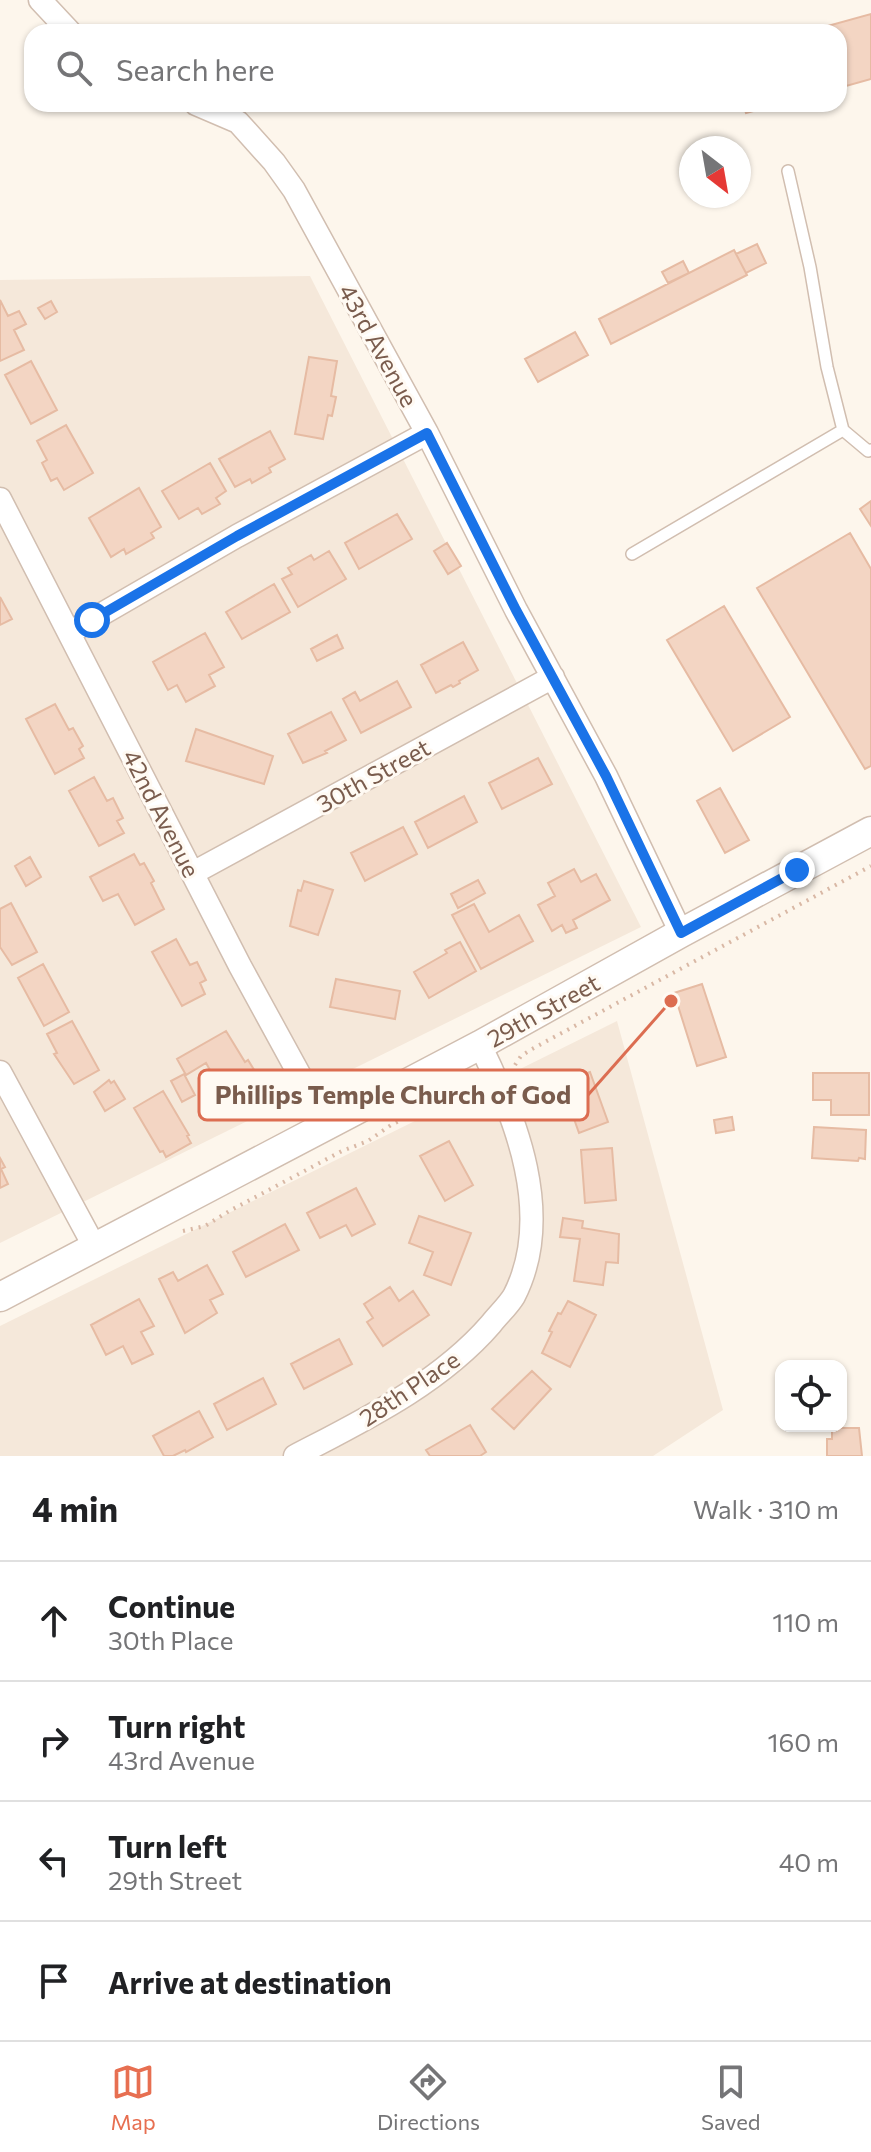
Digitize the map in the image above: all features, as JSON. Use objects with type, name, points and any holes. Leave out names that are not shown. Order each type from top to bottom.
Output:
[{"type":"street","points":[[40,0],[62,24]]},
{"type":"street","name":"43rd Avenue","points":[[215,112],[238,122],[294,190],[427,433],[516,610],[644,851],[681,933]]},
{"type":"street","points":[[69,633],[237,536],[427,433]]},
{"type":"street","name":"42nd Avenue","points":[[0,499],[327,1125]]},
{"type":"street","name":"30th Street","points":[[193,873],[553,677]]},
{"type":"street","name":"29th Street","points":[[1,1295],[480,1045],[871,831]]},
{"type":"street","points":[[480,1045],[497,1080]]},
{"type":"street","points":[[0,1072],[94,1246]]},
{"type":"street","name":"28th Place","points":[[295,1456],[363,1421],[434,1376],[477,1340],[513,1298],[524,1273],[530,1246],[531,1217],[518,1136],[497,1080]]},
{"type":"lane","points":[[788,171],[810,267],[827,367],[843,430],[868,451],[871,450]]},
{"type":"lane","points":[[632,554],[843,430]]},
{"type":"path","points":[[179,1232],[205,1226],[434,1104],[457,1100],[511,1075],[521,1056],[532,1049],[871,866]]},
{"type":"shaded area","points":[[310,276],[641,927],[0,1243],[0,280]]},
{"type":"shaded area","points":[[617,1021],[723,1410],[653,1456],[0,1456],[0,1326]]},
{"type":"building","points":[[871,14],[871,79],[847,86],[847,24],[835,24]]},
{"type":"building","points":[[757,244],[766,263],[746,273],[736,254]]},
{"type":"building","points":[[734,250],[747,275],[611,344],[599,319]]},
{"type":"building","points":[[683,261],[689,273],[668,283],[662,272]]},
{"type":"building","points":[[0,300],[8,316],[19,311],[26,324],[14,330],[24,350],[0,361]]},
{"type":"building","points":[[51,301],[57,312],[45,319],[38,308]]},
{"type":"building","points":[[575,332],[588,355],[538,382],[525,359]]},
{"type":"building","points":[[309,357],[337,361],[331,396],[336,397],[323,439],[295,434]]},
{"type":"building","points":[[31,361],[57,410],[31,424],[5,375]]},
{"type":"building","points":[[66,425],[93,473],[64,490],[57,478],[51,481],[42,463],[47,460],[37,441]]},
{"type":"building","points":[[270,431],[285,459],[252,483],[250,479],[235,487],[219,459]]},
{"type":"building","points":[[210,463],[226,491],[216,498],[220,504],[202,514],[198,508],[179,519],[162,491]]},
{"type":"building","points":[[139,488],[161,527],[151,533],[154,538],[126,554],[124,549],[111,557],[89,518]]},
{"type":"building","points":[[871,501],[871,526],[860,509]]},
{"type":"building","points":[[397,514],[412,539],[359,569],[345,543]]},
{"type":"building","points":[[850,533],[871,569],[871,766],[865,769],[757,588]]},
{"type":"building","points":[[447,543],[461,566],[448,574],[434,551]]},
{"type":"building","points":[[329,551],[346,579],[298,607],[282,579],[292,574],[288,568],[311,555],[314,560]]},
{"type":"building","points":[[274,584],[290,612],[242,639],[226,612]]},
{"type":"building","points":[[0,597],[12,619],[0,625]]},
{"type":"building","points":[[724,606],[790,717],[733,751],[667,640]]},
{"type":"building","points":[[205,633],[224,667],[209,675],[215,686],[186,702],[177,685],[168,690],[153,662]]},
{"type":"building","points":[[337,635],[343,648],[317,661],[311,649]]},
{"type":"building","points":[[463,642],[478,670],[453,687],[451,685],[436,693],[421,665]]},
{"type":"building","points":[[397,681],[411,707],[361,733],[343,699],[355,692],[360,701]]},
{"type":"building","points":[[55,704],[69,730],[73,728],[83,746],[79,749],[84,758],[55,774],[26,719]]},
{"type":"building","points":[[331,712],[346,740],[325,751],[327,753],[303,763],[288,734]]},
{"type":"building","points":[[196,729],[273,756],[264,784],[186,761]]},
{"type":"building","points":[[538,758],[552,784],[502,809],[489,783]]},
{"type":"building","points":[[94,777],[107,801],[113,798],[123,818],[117,821],[124,833],[99,846],[69,791]]},
{"type":"building","points":[[720,788],[749,840],[725,853],[697,801]]},
{"type":"building","points":[[464,796],[477,822],[428,848],[415,822]]},
{"type":"building","points":[[403,827],[417,854],[365,881],[351,853]]},
{"type":"building","points":[[134,854],[140,865],[144,863],[154,881],[151,883],[164,909],[135,925],[118,894],[103,901],[90,877]]},
{"type":"building","points":[[30,857],[41,877],[26,886],[15,866]]},
{"type":"building","points":[[574,869],[581,882],[596,874],[610,900],[573,920],[577,928],[566,933],[562,925],[552,931],[538,905],[555,896],[548,883]]},
{"type":"building","points":[[478,880],[485,893],[458,908],[451,894]]},
{"type":"building","points":[[304,881],[333,890],[318,935],[290,926],[298,890],[301,891]]},
{"type":"building","points":[[11,903],[37,952],[12,965],[0,947],[0,909]]},
{"type":"building","points":[[474,904],[489,932],[519,915],[533,941],[481,969],[452,915]]},
{"type":"building","points":[[176,939],[190,965],[197,962],[206,980],[200,983],[205,994],[182,1006],[152,952]]},
{"type":"building","points":[[460,942],[476,971],[429,998],[414,972]]},
{"type":"building","points":[[43,964],[69,1012],[44,1026],[18,978]]},
{"type":"building","points":[[336,979],[400,991],[395,1019],[330,1007]]},
{"type":"building","points":[[702,984],[726,1057],[697,1066],[674,993]]},
{"type":"building","points":[[72,1021],[99,1070],[74,1084],[54,1054],[57,1053],[47,1034]]},
{"type":"building","points":[[226,1031],[245,1062],[248,1060],[256,1073],[252,1075],[258,1085],[228,1102],[206,1063],[186,1075],[177,1059]]},
{"type":"building","points":[[590,1072],[608,1122],[579,1133],[561,1082]]},
{"type":"building","points":[[813,1073],[869,1073],[869,1115],[831,1115],[831,1100],[813,1100]]},
{"type":"building","points":[[184,1074],[195,1095],[182,1102],[171,1081]]},
{"type":"building","points":[[109,1080],[111,1083],[114,1081],[125,1099],[105,1111],[94,1092]]},
{"type":"building","points":[[163,1091],[191,1143],[166,1157],[134,1108]]},
{"type":"building","points":[[732,1117],[734,1130],[716,1133],[714,1120]]},
{"type":"building","points":[[814,1127],[866,1130],[865,1159],[812,1158]]},
{"type":"building","points":[[449,1141],[473,1185],[445,1201],[420,1156]]},
{"type":"building","points":[[612,1148],[616,1200],[585,1203],[581,1150]]},
{"type":"building","points":[[0,1158],[8,1184],[0,1188]]},
{"type":"building","points":[[356,1188],[375,1224],[352,1236],[346,1225],[320,1238],[307,1213]]},
{"type":"building","points":[[419,1216],[471,1233],[451,1285],[424,1275],[433,1252],[409,1243]]},
{"type":"building","points":[[563,1218],[583,1221],[582,1228],[619,1234],[618,1263],[606,1262],[603,1285],[574,1281],[580,1239],[560,1237]]},
{"type":"building","points":[[285,1224],[299,1250],[246,1277],[233,1252]]},
{"type":"building","points":[[207,1265],[223,1294],[210,1300],[217,1313],[185,1333],[159,1279],[173,1272],[178,1281]]},
{"type":"building","points":[[390,1287],[399,1301],[413,1291],[429,1315],[383,1346],[367,1322],[373,1318],[364,1304]]},
{"type":"building","points":[[139,1299],[154,1326],[141,1332],[153,1354],[132,1364],[123,1346],[106,1355],[91,1325]]},
{"type":"building","points":[[568,1301],[596,1315],[570,1367],[542,1353],[558,1313],[561,1314]]},
{"type":"building","points":[[339,1339],[352,1364],[304,1389],[291,1364]]},
{"type":"building","points":[[532,1371],[551,1389],[514,1429],[492,1409]]},
{"type":"building","points":[[263,1378],[276,1404],[227,1430],[214,1404]]},
{"type":"building","points":[[199,1411],[213,1437],[186,1452],[164,1456],[153,1436]]},
{"type":"building","points":[[470,1425],[486,1452],[480,1456],[430,1456],[426,1450]]},
{"type":"building","points":[[859,1428],[862,1456],[827,1456],[827,1439],[832,1439],[832,1432]]},
{"type":"place","name":"Phillips Temple Church of God","points":[[671,1001]]},
{"type":"route","points":[[92,620],[237,536],[427,433],[516,610],[606,776],[681,933],[797,870]]}]
